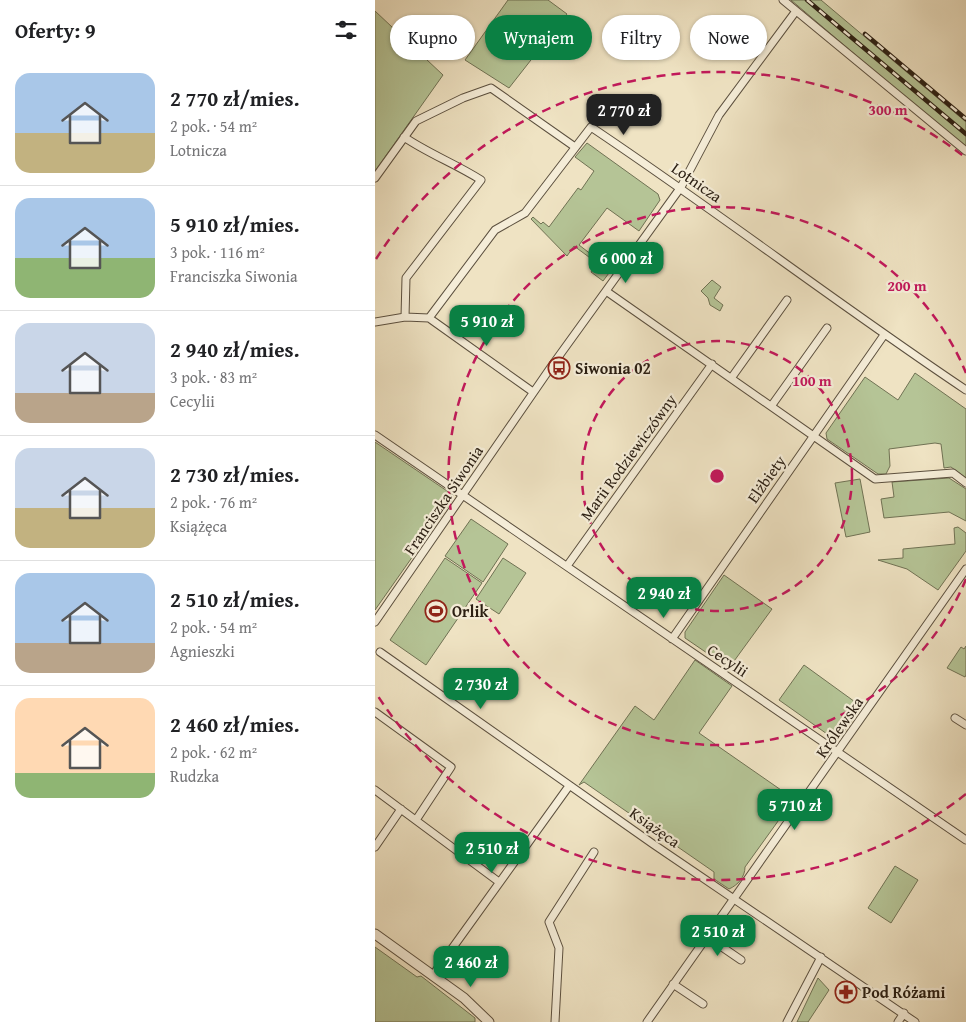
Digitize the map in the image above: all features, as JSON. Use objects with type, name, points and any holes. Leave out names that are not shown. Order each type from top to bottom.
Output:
[{"type":"street","points":[[783,0],[966,151]]},
{"type":"street","name":"Franciszka Siwonia","points":[[375,622],[533,392],[681,187],[719,115],[796,11]]},
{"type":"street","points":[[375,178],[416,120],[463,98],[491,88],[575,147],[525,213],[495,230],[429,318]]},
{"type":"street","name":"Lotnicza","points":[[575,147],[591,127],[681,187],[884,335],[966,390]]},
{"type":"street","points":[[404,137],[425,151],[455,164],[481,180],[405,278],[405,317]]},
{"type":"street","points":[[606,291],[875,478],[953,472],[966,483]]},
{"type":"street","points":[[731,377],[787,300]]},
{"type":"street","points":[[375,322],[405,317],[429,318],[533,392]]},
{"type":"street","points":[[772,405],[827,328]]},
{"type":"street","name":"Elżbiety","points":[[672,638],[884,335]]},
{"type":"street","name":"Marii Rodziewiczówny","points":[[567,566],[712,364]]},
{"type":"street","name":"Cecylii","points":[[375,435],[966,840]]},
{"type":"street","name":"Królewska","points":[[647,1022],[706,936],[839,752],[966,569]]},
{"type":"street","name":"Książęca","points":[[380,652],[569,786],[915,1022]]},
{"type":"street","points":[[375,712],[451,767],[416,820]]},
{"type":"street","points":[[955,718],[966,725]]},
{"type":"street","points":[[433,975],[569,786]]},
{"type":"street","points":[[375,790],[499,882]]},
{"type":"street","points":[[375,847],[401,809]]},
{"type":"street","points":[[555,1022],[559,948],[549,922],[594,852]]},
{"type":"street","points":[[375,934],[464,998],[489,1022]]},
{"type":"street","points":[[706,936],[741,960]]},
{"type":"street","points":[[787,1022],[821,957]]},
{"type":"street","points":[[673,984],[703,1004]]},
{"type":"street","points":[[898,1022],[904,1013]]},
{"type":"green space","points":[[508,0],[548,0],[567,14],[566,15],[497,15]]},
{"type":"green space","points":[[791,0],[821,0],[966,122],[966,149]]},
{"type":"green space","points":[[375,11],[390,25],[390,60],[427,60],[443,75],[375,171]]},
{"type":"green space","points":[[485,32],[485,60],[531,60],[509,88],[465,60],[475,60],[475,46]]},
{"type":"green space","points":[[587,143],[658,194],[660,200],[639,231],[607,208],[579,245],[609,268],[613,264],[615,265],[603,281],[591,272],[597,263],[574,246],[567,256],[531,219],[533,217],[541,224],[543,222],[549,227],[578,188],[581,190],[594,171],[575,157]]},
{"type":"green space","points":[[712,280],[721,287],[714,298],[723,305],[720,311],[710,305],[708,298],[701,291]]},
{"type":"green space","points":[[915,373],[966,409],[966,478],[951,467],[944,468],[941,444],[935,443],[889,449],[890,466],[886,474],[878,474],[827,439],[826,433],[865,377],[898,400]]},
{"type":"green space","points":[[375,442],[453,495],[451,502],[375,610]]},
{"type":"green space","points":[[949,478],[966,489],[966,521],[949,512],[884,518],[881,499],[894,497],[892,482]]},
{"type":"green space","points":[[860,479],[870,532],[846,537],[835,483]]},
{"type":"green space","points":[[471,519],[508,544],[483,582],[445,556]]},
{"type":"green space","points":[[958,527],[966,533],[966,551],[938,590],[907,569],[878,560],[903,558],[903,549],[955,544],[954,528]]},
{"type":"green space","name":"Orlik","points":[[445,558],[482,583],[426,665],[390,640]]},
{"type":"green space","points":[[503,558],[526,573],[499,614],[476,599]]},
{"type":"green space","points":[[724,575],[772,609],[729,668],[685,638],[685,632]]},
{"type":"green space","points":[[966,646],[965,677],[947,668],[961,647],[964,649]]},
{"type":"green space","points":[[695,660],[732,686],[699,733],[794,799],[745,867],[744,874],[740,880],[729,889],[714,879],[714,872],[584,782],[579,785],[635,706],[654,720]]},
{"type":"green space","points":[[804,665],[862,707],[837,741],[779,700]]},
{"type":"green space","points":[[895,866],[918,880],[891,923],[868,908]]},
{"type":"green space","points":[[375,947],[417,977],[421,976],[475,1018],[475,1022],[375,1022]]},
{"type":"green space","points":[[818,978],[829,990],[808,1022],[797,1022]]},
{"type":"railway","points":[[807,0],[966,134]]},
{"type":"railway","points":[[865,34],[966,119]]},
{"type":"place","name":"Siwonia 02","points":[[559,368]]},
{"type":"place","name":"Orlik","points":[[436,611]]},
{"type":"place","name":"Pod Różami","points":[[846,992]]}]
